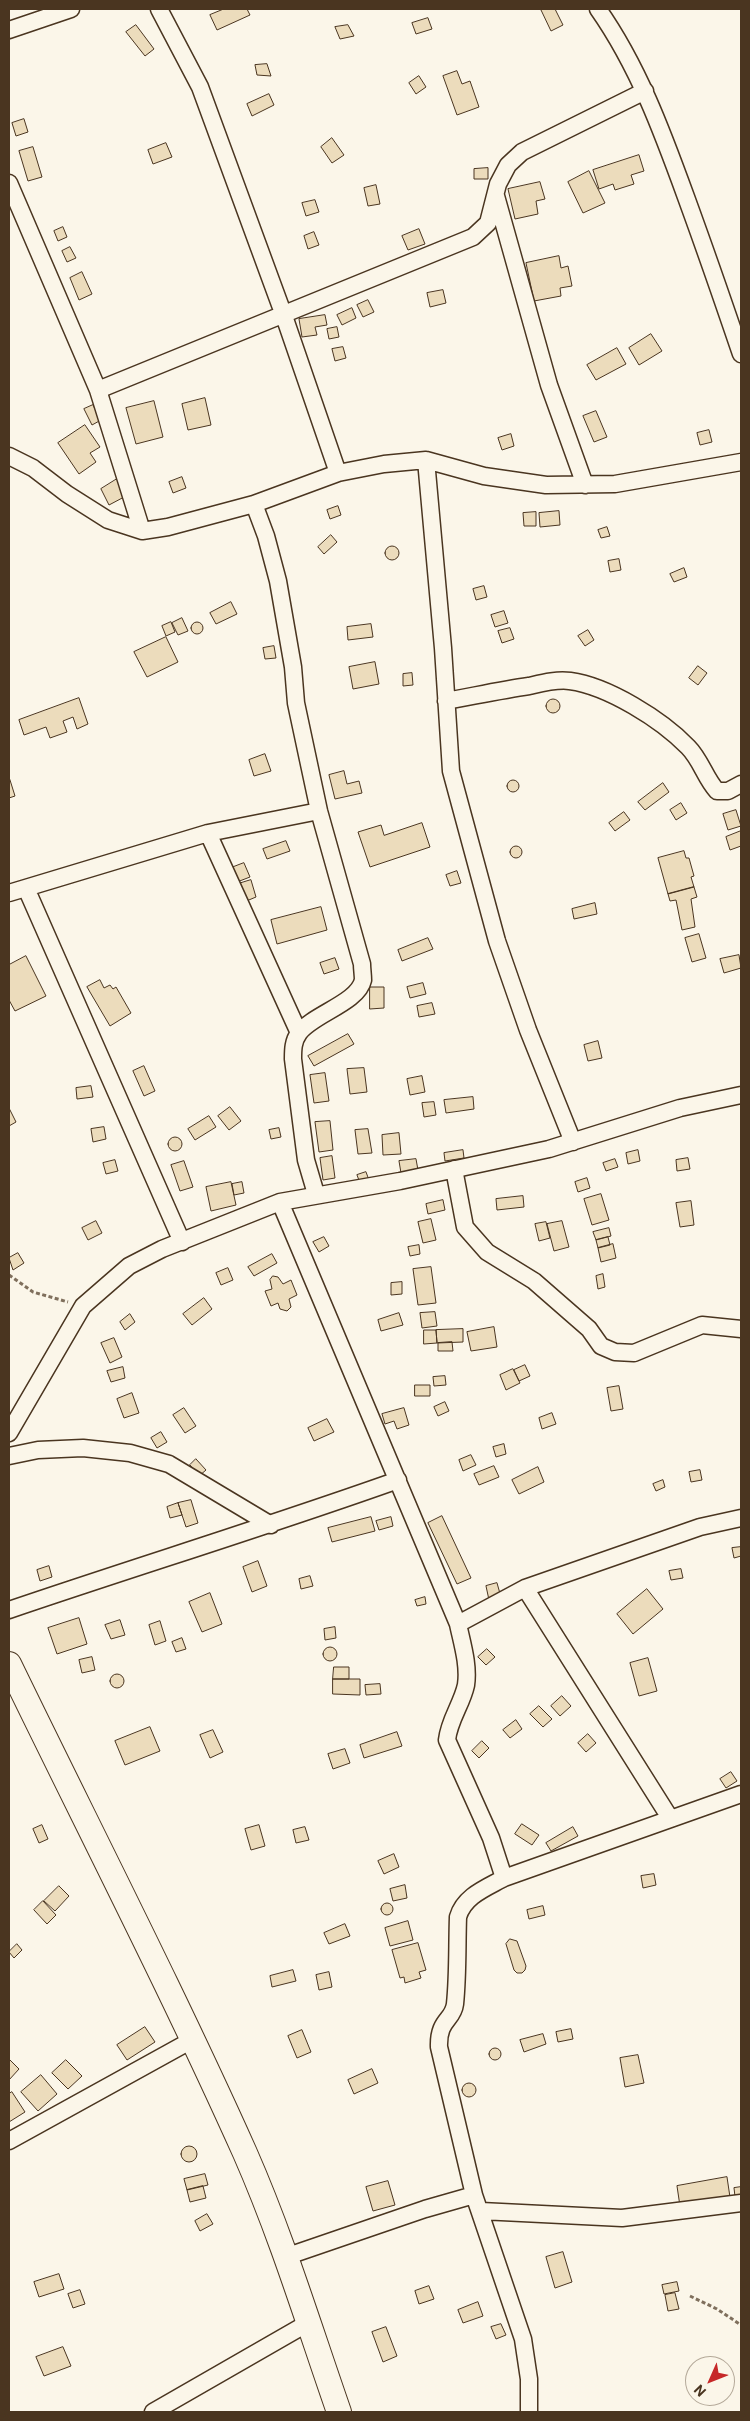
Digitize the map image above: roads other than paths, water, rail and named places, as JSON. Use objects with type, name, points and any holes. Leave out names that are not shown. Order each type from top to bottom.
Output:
[{"type":"street","points":[[9,30],[71,9]]},
{"type":"street","points":[[159,9],[200,87],[283,313],[338,473]]},
{"type":"street","points":[[598,9],[612,30],[645,91],[666,140],[741,354]]},
{"type":"street","points":[[98,390],[473,237],[488,223],[498,184],[508,165],[522,152],[645,91]]},
{"type":"street","points":[[9,183],[98,390],[142,531]]},
{"type":"street","points":[[496,194],[549,386],[585,485]]},
{"type":"street","points":[[9,456],[33,468],[66,494],[108,520],[142,531],[168,527],[254,504],[338,473],[426,460],[484,476],[546,486],[615,484],[741,462]]},
{"type":"street","points":[[426,460],[452,771],[497,941],[528,1030],[573,1142]]},
{"type":"street","points":[[254,504],[266,536],[278,581],[293,666],[296,703],[319,811],[360,957],[363,981],[356,991],[342,1004],[319,1016],[299,1033],[294,1042],[293,1059],[306,1160],[316,1194]]},
{"type":"street","points":[[446,701],[535,684],[569,681],[597,687],[628,702],[686,744],[717,791],[728,791],[741,784]]},
{"type":"street","points":[[9,893],[208,833],[319,811]]},
{"type":"street","points":[[208,833],[299,1033]]},
{"type":"street","points":[[26,888],[182,1242]]},
{"type":"street","points":[[9,1433],[83,1306],[130,1266],[182,1242],[280,1202],[316,1194],[400,1181],[573,1142],[680,1108],[741,1095]]},
{"type":"street","points":[[454,1169],[465,1227],[487,1252],[534,1281],[555,1299],[589,1329],[601,1346],[615,1352],[634,1353],[702,1325],[741,1329]]},
{"type":"street","points":[[280,1202],[458,1624],[467,1667],[466,1686],[448,1727],[447,1740],[491,1838],[504,1878]]},
{"type":"street","points":[[9,1456],[38,1450],[83,1448],[130,1453],[169,1464],[271,1525]]},
{"type":"street","points":[[9,1610],[163,1558],[271,1525],[398,1480]]},
{"type":"street","points":[[458,1624],[525,1588],[700,1527],[741,1518]]},
{"type":"street","points":[[525,1588],[670,1818]]},
{"type":"street","points":[[9,1664],[192,2040],[245,2155],[285,2257],[339,2412]]},
{"type":"street","points":[[529,2412],[529,2379],[523,2339],[474,2195],[439,2047],[439,2035],[443,2023],[455,2007],[458,1917],[461,1906],[470,1898],[504,1878],[741,1794]]},
{"type":"street","points":[[9,2141],[192,2040]]},
{"type":"street","points":[[285,2257],[425,2209],[474,2195]]},
{"type":"street","points":[[481,2211],[622,2218],[741,2203]]},
{"type":"street","points":[[153,2412],[308,2323]]}]
